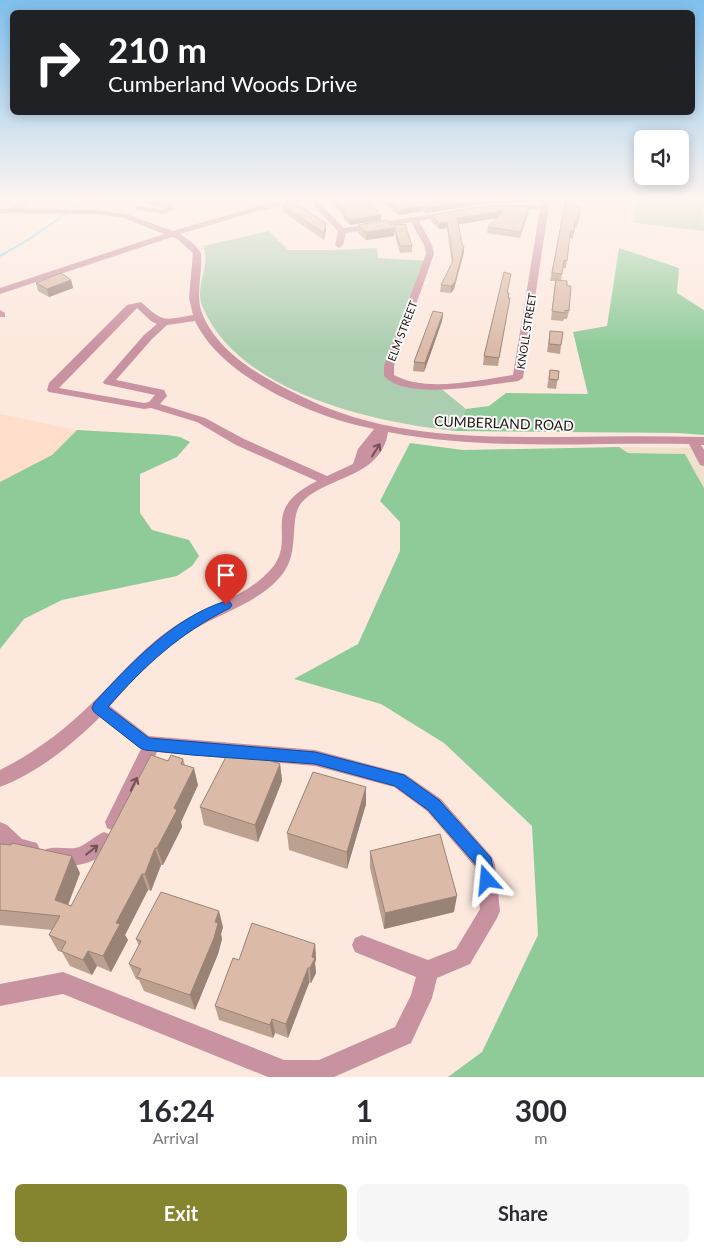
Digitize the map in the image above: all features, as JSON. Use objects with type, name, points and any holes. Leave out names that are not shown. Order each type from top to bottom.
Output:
[{"type":"street","points":[[0,291],[126,248]]},
{"type":"street","name":"CUMBERLAND ROAD","points":[[193,248],[197,253],[194,295],[199,317],[214,341],[248,372],[270,387],[293,399],[331,414],[383,428],[432,437],[482,440],[699,441]]},
{"type":"street","name":"ELM STREET","points":[[428,248],[430,254],[389,366],[389,376],[400,384],[411,386],[426,387],[461,384]]},
{"type":"street","name":"KNOLL STREET","points":[[461,384],[518,378],[538,248]]},
{"type":"street","points":[[164,323],[154,319],[138,304],[130,307],[53,385],[53,390],[144,406],[152,405],[201,420],[240,442],[317,475],[326,481]]},
{"type":"street","points":[[95,398],[148,337],[164,323],[199,317]]},
{"type":"street","points":[[108,382],[160,392],[161,396],[152,405]]},
{"type":"street","points":[[0,779],[50,748],[99,708],[134,669],[172,636],[199,618],[253,592],[277,572],[287,555],[288,520],[292,505],[305,492],[326,481],[346,474],[371,458],[383,438],[383,428]]},
{"type":"street","points":[[699,441],[704,462]]},
{"type":"street","points":[[99,708],[145,744],[315,758],[399,780],[434,805],[485,864],[490,911],[463,957],[428,971],[362,944]]},
{"type":"street","points":[[114,822],[152,744]]},
{"type":"street","points":[[0,831],[17,847],[62,858],[84,856],[104,840]]},
{"type":"street","points":[[0,995],[63,984],[284,1072],[320,1072],[403,1035],[421,998],[428,971]]},
{"type":"shaded area","points":[[0,414],[77,430],[52,455],[0,482]]},
{"type":"shaded area","points":[[619,447],[704,448],[704,488],[685,454],[628,453]]},
{"type":"green space","points":[[204,248],[333,250],[377,248],[378,258],[429,261],[389,366],[392,379],[438,386],[466,409],[455,431],[422,427],[349,411],[312,398],[277,382],[246,362],[221,337],[203,308],[200,292],[205,254]]},
{"type":"green space","points":[[619,248],[679,268],[677,293],[704,310],[704,435],[677,433],[455,431],[466,409],[489,406],[506,393],[588,394],[573,332],[607,326]]},
{"type":"green space","points":[[77,430],[167,435],[180,437],[190,442],[177,457],[140,474],[140,513],[152,530],[189,540],[199,556],[192,566],[177,576],[62,600],[24,619],[0,649],[0,482],[52,455]]},
{"type":"green space","points":[[410,443],[463,450],[619,447],[628,453],[685,454],[704,488],[704,1077],[448,1077],[482,1052],[538,935],[532,826],[444,743],[381,704],[294,679],[358,644],[400,551],[400,522],[380,501]]},
{"type":"building","points":[[451,248],[463,248],[455,282],[451,286],[441,285],[453,261]]},
{"type":"building","points":[[557,248],[568,248],[567,261],[564,260],[562,274],[552,273]]},
{"type":"building","points":[[504,272],[511,274],[507,293],[509,293],[508,298],[510,298],[499,358],[484,356]]},
{"type":"building","points":[[61,273],[71,280],[47,289],[36,283]]},
{"type":"building","points":[[556,280],[567,281],[567,286],[571,286],[569,311],[565,310],[565,313],[552,311]]},
{"type":"building","points":[[433,311],[443,313],[425,363],[414,362]]},
{"type":"building","points":[[550,331],[563,332],[561,345],[549,344]]},
{"type":"building","points":[[550,370],[559,371],[558,380],[549,379]]},
{"type":"building","points":[[241,750],[280,764],[255,825],[200,807],[228,753],[239,756]]},
{"type":"building","points":[[151,755],[168,761],[171,755],[183,759],[181,764],[194,768],[174,808],[177,810],[157,848],[155,848],[145,874],[142,874],[116,923],[120,924],[103,956],[88,951],[83,960],[61,951],[66,942],[49,935],[60,916],[0,910],[0,844],[11,845],[12,843],[72,856],[55,900],[71,906]]},
{"type":"building","points":[[313,772],[366,787],[347,852],[287,833]]},
{"type":"building","points":[[440,834],[457,896],[385,913],[370,851]]},
{"type":"building","points":[[161,892],[219,911],[215,922],[218,923],[214,938],[190,995],[137,977],[141,969],[129,964],[141,941],[136,939]]},
{"type":"building","points":[[252,923],[315,944],[312,957],[315,958],[310,968],[308,968],[286,1024],[272,1019],[270,1025],[215,1006],[233,958],[239,960]]},
{"type":"waterway","points":[[0,256],[13,248]]},
{"type":"route","points":[[226,605],[199,618],[152,652],[119,684],[99,708],[145,744],[315,758],[399,780],[434,805],[485,864],[487,880]]}]
